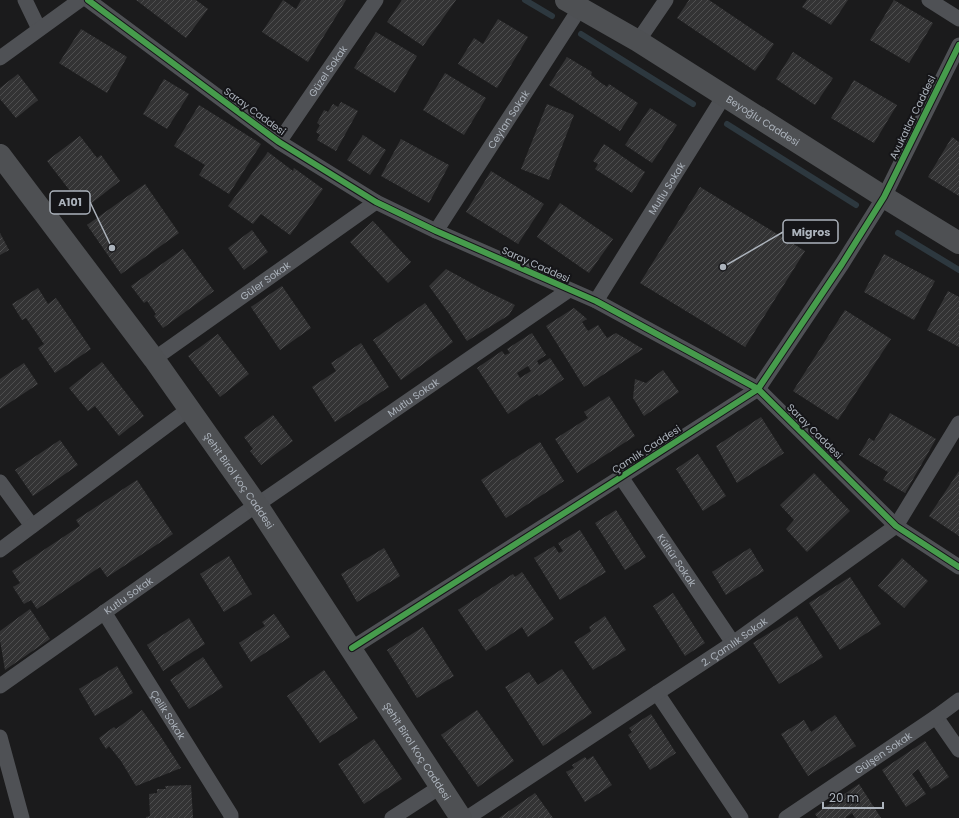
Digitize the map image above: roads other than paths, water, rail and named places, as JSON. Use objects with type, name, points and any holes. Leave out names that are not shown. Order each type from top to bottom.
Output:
[{"type":"main road","name":"Beyoğlu Caddesi","points":[[573,4],[638,41],[959,243]]},
{"type":"main road","name":"Şehit Birol Koç Caddesi","points":[[0,155],[154,360],[257,505],[352,648],[461,818]]},
{"type":"street","points":[[25,0],[40,30]]},
{"type":"street","points":[[0,58],[80,0]]},
{"type":"street","name":"Saray Caddesi","points":[[88,0],[279,142],[376,202],[436,231],[596,301],[758,389],[896,526],[959,567]]},
{"type":"street","name":"Güzel Sokak","points":[[279,142],[376,0]]},
{"type":"street","points":[[638,41],[666,0]]},
{"type":"street","points":[[929,0],[959,19]]},
{"type":"street","name":"Ceylan Sokak","points":[[436,231],[573,4]]},
{"type":"street","name":"Avukatlar Caddesi","points":[[884,197],[959,45]]},
{"type":"street","name":"Mutlu Sokak","points":[[596,301],[724,96]]},
{"type":"street","name":"Çamlık Caddesi","points":[[352,648],[758,389],[842,264],[884,197]]},
{"type":"street","name":"Güler Sokak","points":[[154,360],[376,202]]},
{"type":"street","name":"Mutlu Sokak","points":[[257,505],[569,290]]},
{"type":"street","points":[[0,550],[189,409]]},
{"type":"street","name":"2. Çamlık Sokak","points":[[467,818],[733,643],[896,526],[959,423]]},
{"type":"street","name":"Kültür Sokak","points":[[621,477],[733,643]]},
{"type":"street","points":[[0,482],[32,526]]},
{"type":"street","name":"Kutlu Sokak","points":[[0,686],[257,505]]},
{"type":"street","name":"Çelik Sokak","points":[[104,612],[231,815],[231,818]]},
{"type":"street","points":[[657,693],[741,818]]},
{"type":"street","name":"Gülşen Sokak","points":[[786,818],[959,700]]},
{"type":"street","points":[[936,717],[959,750]]},
{"type":"street","points":[[0,737],[22,818]]},
{"type":"street","points":[[392,818],[440,787]]},
{"type":"waterway","points":[[525,0],[552,16]]},
{"type":"waterway","points":[[581,34],[693,104]]},
{"type":"waterway","points":[[727,124],[856,205]]},
{"type":"waterway","points":[[898,233],[959,270]]},
{"type":"place","name":"A101","points":[[112,248]]},
{"type":"place","name":"Migros","points":[[723,267]]}]
